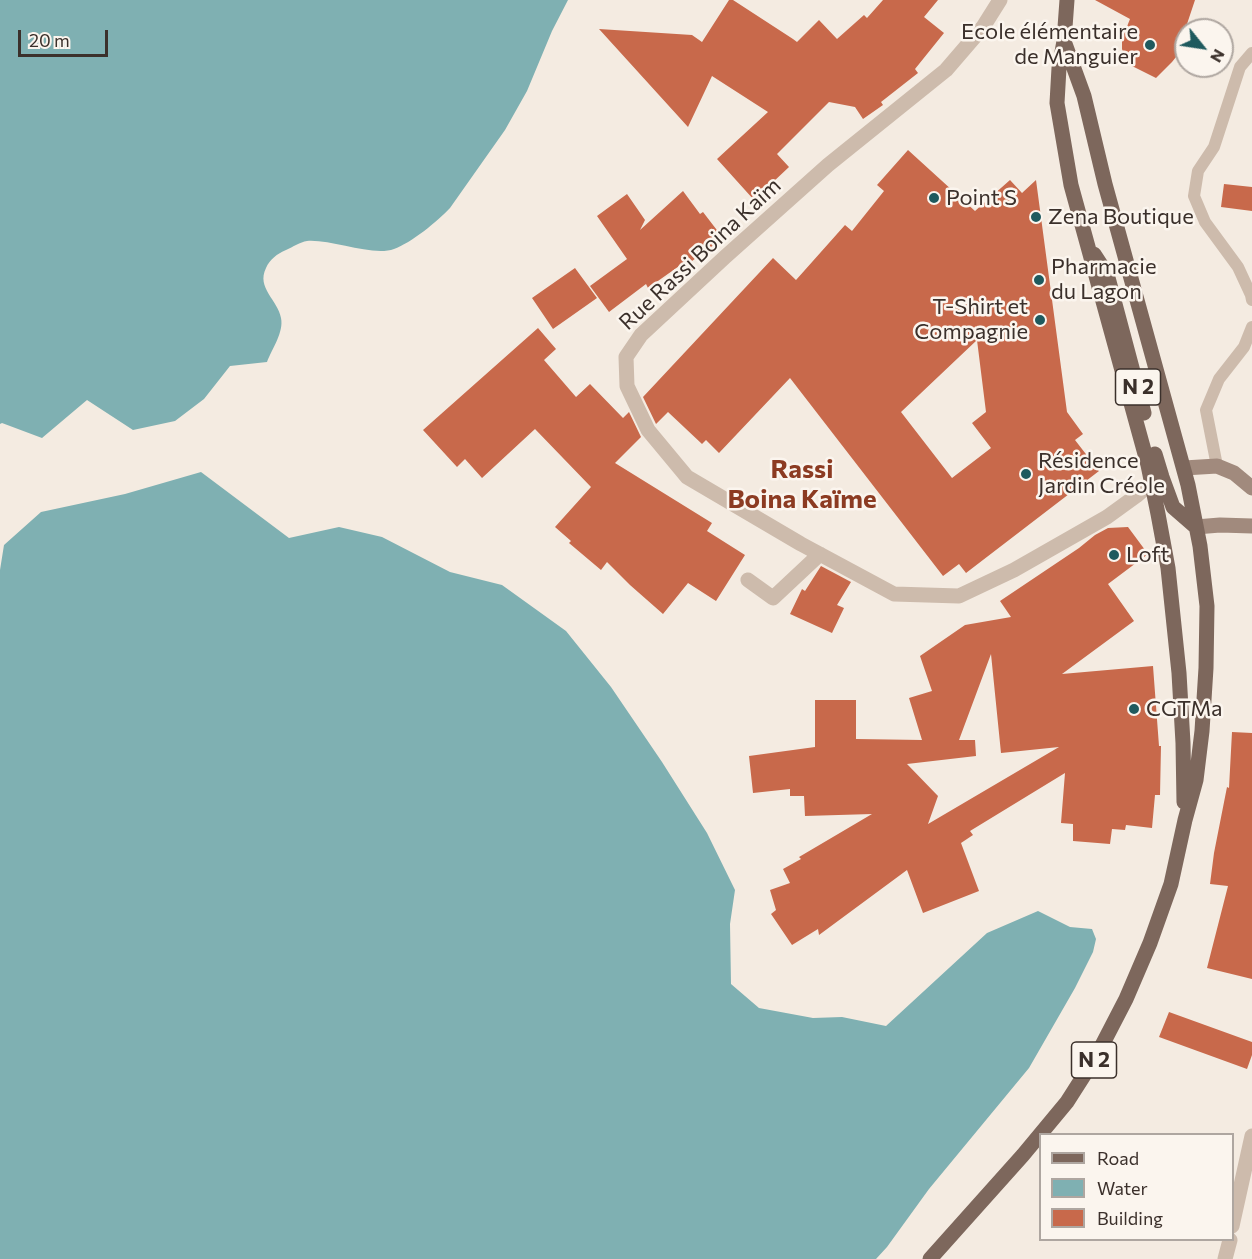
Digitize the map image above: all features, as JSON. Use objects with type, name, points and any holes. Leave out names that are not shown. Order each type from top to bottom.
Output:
[{"type":"main road","name":"N 2","points":[[1067,0],[1057,103],[1071,185],[1086,241],[1107,274],[1157,479],[1179,673],[1185,820]]},
{"type":"main road","name":"N 2","points":[[1041,1133],[1067,1102],[1097,1055],[1126,999],[1150,943],[1171,884],[1196,780],[1206,668],[1207,606],[1200,546],[1184,468],[1105,184],[1084,96],[1064,41]]},
{"type":"main road","points":[[1157,479],[1184,468]]},
{"type":"main road","name":"N 2","points":[[1157,479],[1173,507],[1196,527]]},
{"type":"main road","name":"N 2","points":[[930,1259],[1039,1135]]},
{"type":"street","name":"Rue Rassi Boina Kaïm","points":[[1000,0],[982,27],[946,70],[828,165],[641,335],[626,357],[627,386],[648,430],[687,477],[894,594],[959,596],[1014,570],[1107,517],[1157,479]]},
{"type":"street","points":[[1184,468],[1217,466],[1234,473],[1252,488]]},
{"type":"street","points":[[1196,527],[1252,526]]},
{"type":"street","points":[[748,580],[773,598],[820,554]]},
{"type":"street","points":[[1234,1221],[1252,1136]]},
{"type":"street","points":[[1226,1259],[1230,1241]]},
{"type":"lane","points":[[1252,53],[1240,67],[1215,147],[1198,171],[1194,196],[1205,222],[1238,267],[1252,300]]},
{"type":"lane","points":[[1217,466],[1206,410],[1219,379],[1244,347],[1252,327]]},
{"type":"water","points":[[0,0],[568,0],[552,31],[527,91],[505,130],[450,208],[431,225],[401,246],[385,251],[307,241],[299,243],[272,259],[264,275],[264,282],[279,312],[281,323],[279,335],[267,362],[230,366],[204,399],[175,421],[133,430],[87,400],[42,438],[0,424]]},
{"type":"water","points":[[201,472],[289,538],[339,527],[382,537],[450,572],[502,585],[566,631],[611,687],[707,833],[735,890],[730,924],[731,984],[759,1008],[813,1018],[842,1017],[886,1026],[987,933],[1038,911],[1070,927],[1092,929],[1096,939],[1093,952],[1029,1068],[929,1189],[876,1259],[0,1259],[0,570],[4,545],[41,512],[125,494]]},
{"type":"building","points":[[729,0],[733,0],[797,42],[819,20],[837,39],[864,15],[867,18],[883,0],[938,0],[924,17],[944,33],[915,69],[918,73],[881,102],[883,105],[863,119],[855,107],[829,102],[777,154],[789,167],[754,200],[717,159],[768,112],[712,76],[688,127],[599,29],[692,35],[702,42]]},
{"type":"building","points":[[1095,0],[1195,0],[1189,18],[1174,18],[1174,60],[1156,78],[1130,65],[1125,57],[1122,39],[1130,19]]},
{"type":"building","points":[[908,150],[975,211],[1010,180],[1022,193],[1036,180],[1067,412],[1083,434],[1075,440],[1099,471],[966,573],[959,564],[943,576],[790,378],[719,453],[706,440],[702,444],[668,412],[656,424],[643,397],[773,258],[796,280],[845,225],[852,231],[884,191],[877,185]],"holes":[[[977,340],[986,412],[972,423],[991,448],[952,478],[901,412]]]},
{"type":"building","points":[[1224,184],[1252,187],[1252,211],[1221,207]]},
{"type":"building","points":[[683,191],[700,214],[703,212],[723,238],[684,267],[682,264],[648,288],[646,284],[609,312],[590,286],[627,259],[597,216],[627,194],[645,220],[640,230]]},
{"type":"building","points":[[575,268],[597,298],[553,329],[532,298]]},
{"type":"building","points":[[538,328],[556,349],[544,360],[576,397],[590,384],[623,418],[629,412],[641,437],[615,463],[712,523],[707,531],[745,555],[716,601],[688,583],[663,614],[607,562],[601,570],[569,543],[571,541],[555,527],[591,487],[535,429],[482,478],[465,459],[457,467],[423,430]]},
{"type":"building","points":[[1128,527],[1148,554],[1108,584],[1134,621],[1062,674],[1153,666],[1159,746],[1161,746],[1160,795],[1155,795],[1152,828],[1126,825],[1125,830],[1112,829],[1110,844],[1073,841],[1073,824],[1061,823],[1065,773],[970,831],[973,835],[961,843],[979,891],[923,913],[907,870],[819,935],[818,929],[792,945],[771,914],[776,910],[770,890],[790,883],[783,869],[801,859],[799,857],[872,814],[805,816],[804,796],[790,796],[790,789],[753,793],[749,756],[815,747],[815,700],[856,700],[856,739],[922,740],[909,698],[932,691],[920,656],[965,625],[1011,617],[1000,601],[1108,528]],"holes":[[[991,654],[1001,753],[1059,747],[928,824],[938,796],[907,764],[976,756],[975,740],[959,740]]]},
{"type":"building","points":[[821,566],[851,582],[837,605],[844,608],[832,633],[790,614],[802,589],[805,591]]},
{"type":"building","points":[[1232,732],[1252,733],[1252,979],[1207,968],[1228,886],[1210,884],[1227,787],[1229,788]]},
{"type":"building","points":[[1169,1012],[1252,1042],[1252,1055],[1247,1069],[1159,1037]]},
{"type":"place","name":"Ecole élémentaire de Manguier","points":[[1150,45]]},
{"type":"place","name":"Point S","points":[[934,198]]},
{"type":"place","name":"Zena Boutique","points":[[1036,217]]},
{"type":"place","name":"Pharmacie du Lagon","points":[[1039,280]]},
{"type":"place","name":"T-Shirt et Compagnie","points":[[1040,320]]},
{"type":"place","name":"Résidence Jardin Créole","points":[[1026,474]]},
{"type":"place","name":"Loft","points":[[1114,555]]},
{"type":"place","name":"CGTMa","points":[[1134,709]]},
{"type":"district","name":"Rassi Boina Kaïme","points":[[802,484]]}]
